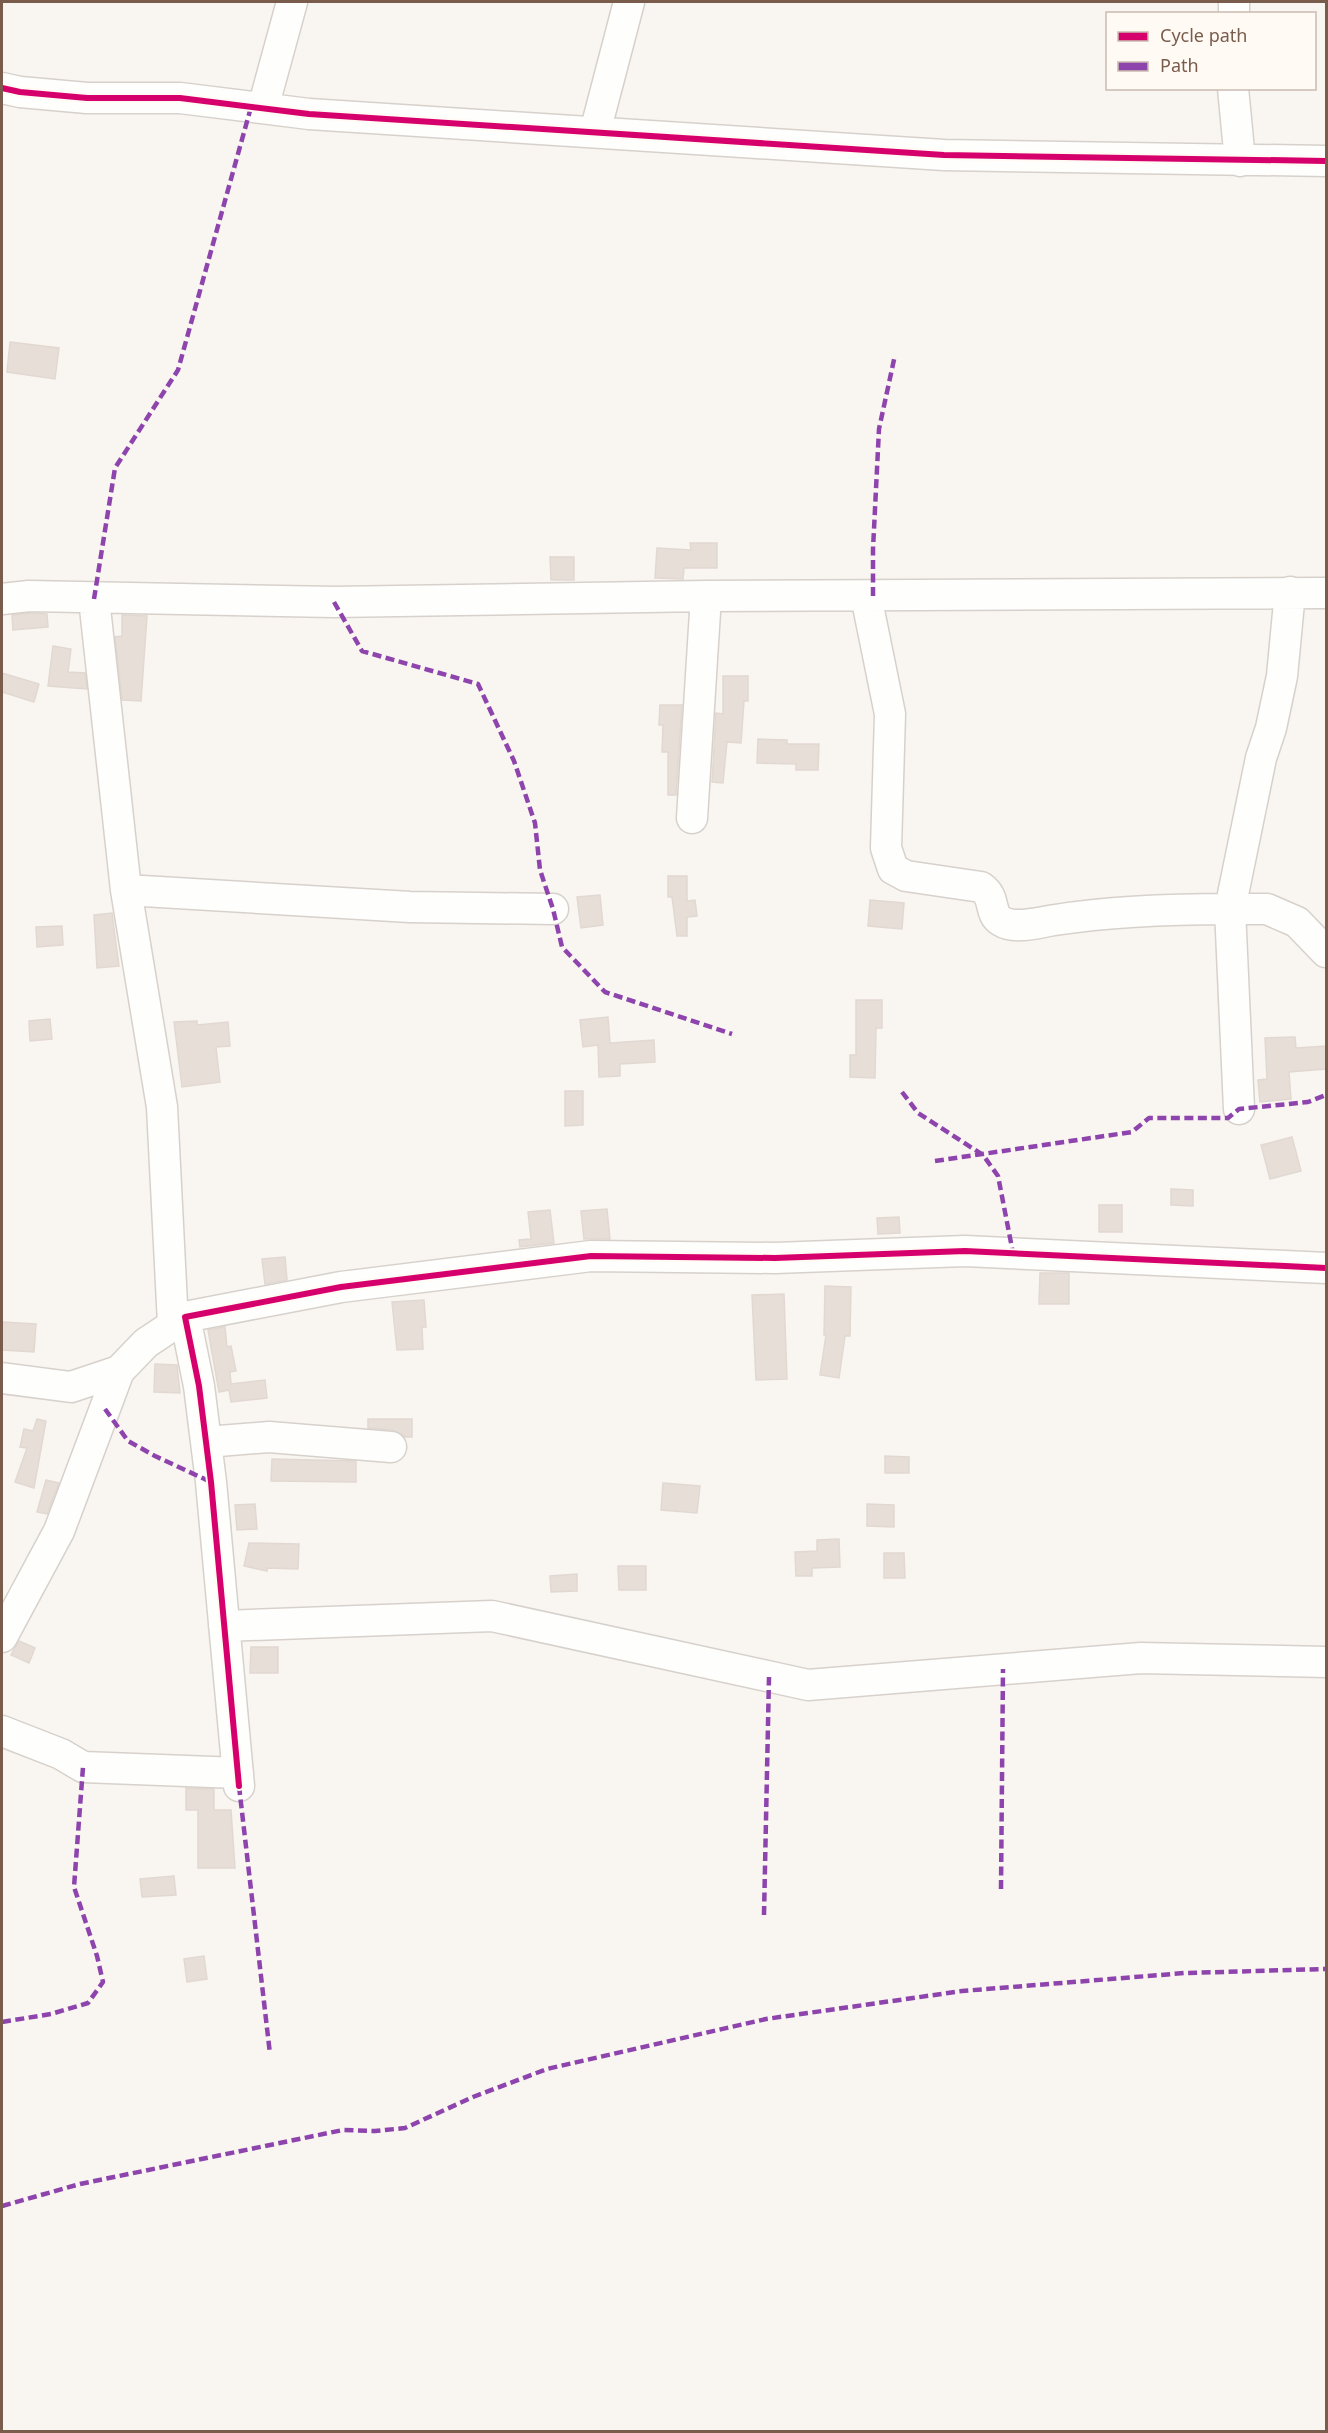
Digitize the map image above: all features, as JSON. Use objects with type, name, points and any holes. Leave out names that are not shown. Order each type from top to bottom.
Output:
[{"type":"street","points":[[263,108],[292,2]]},
{"type":"street","points":[[595,132],[629,2]]},
{"type":"street","points":[[2,88],[20,92],[87,98],[180,98],[309,114],[944,155],[1326,161]]},
{"type":"street","points":[[1233,90],[1240,161]]},
{"type":"street","points":[[1239,1109],[1230,909],[1261,758],[1271,728],[1282,676],[1290,592]]},
{"type":"street","points":[[2,599],[29,596],[334,602],[706,596],[1326,593]]},
{"type":"street","points":[[692,818],[706,596]]},
{"type":"street","points":[[866,596],[890,714],[886,848],[893,869],[906,876],[981,887],[989,893],[996,917],[1002,922],[1019,925],[1101,913],[1174,909],[1267,909],[1297,922],[1326,952]]},
{"type":"street","points":[[2,1731],[61,1755],[83,1767],[238,1779],[206,1442],[199,1386],[179,1320],[162,1107],[126,890],[94,599]]},
{"type":"street","points":[[126,890],[410,907],[553,909]]},
{"type":"street","points":[[2,1637],[59,1531],[119,1371],[146,1343],[179,1320],[341,1287],[591,1256],[776,1258],[965,1251],[1326,1268]]},
{"type":"street","points":[[2,1378],[71,1387],[119,1371]]},
{"type":"street","points":[[206,1442],[268,1437],[391,1447]]},
{"type":"street","points":[[224,1626],[492,1616],[808,1685],[1141,1658],[1326,1662]]},
{"type":"building","points":[[10,342],[59,348],[55,379],[7,372]]},
{"type":"building","points":[[690,543],[717,543],[717,568],[684,568],[683,579],[655,578],[657,548],[691,550]]},
{"type":"building","points":[[550,557],[574,557],[574,580],[551,580]]},
{"type":"building","points":[[47,614],[48,627],[13,630],[12,615]]},
{"type":"building","points":[[122,615],[147,616],[141,701],[122,700],[115,637],[122,636]]},
{"type":"building","points":[[53,646],[71,649],[68,672],[85,673],[87,689],[48,686]]},
{"type":"building","points":[[2,673],[39,684],[34,702],[2,692]]},
{"type":"building","points":[[723,676],[748,676],[748,701],[744,701],[741,743],[727,742],[723,783],[712,782],[716,713],[723,714]]},
{"type":"building","points":[[660,705],[682,705],[676,795],[668,795],[668,752],[662,752],[663,725],[659,725]]},
{"type":"building","points":[[758,739],[787,740],[787,744],[819,744],[818,770],[796,770],[796,764],[757,763]]},
{"type":"building","points":[[668,876],[687,876],[687,901],[695,900],[697,916],[687,917],[687,936],[677,936],[672,897],[668,897]]},
{"type":"building","points":[[600,895],[603,925],[581,928],[577,897]]},
{"type":"building","points":[[870,900],[904,903],[902,929],[868,926]]},
{"type":"building","points":[[112,913],[119,966],[97,968],[94,915]]},
{"type":"building","points":[[62,926],[63,945],[37,947],[36,927]]},
{"type":"building","points":[[856,1000],[882,1000],[882,1028],[876,1028],[875,1078],[850,1077],[850,1055],[856,1055]]},
{"type":"building","points":[[608,1017],[610,1043],[654,1040],[655,1062],[620,1064],[620,1076],[599,1077],[598,1045],[583,1047],[580,1020]]},
{"type":"building","points":[[50,1019],[52,1039],[30,1041],[29,1021]]},
{"type":"building","points":[[197,1021],[197,1025],[228,1022],[230,1046],[216,1047],[220,1082],[182,1087],[174,1022]]},
{"type":"building","points":[[1295,1037],[1296,1048],[1326,1046],[1326,1069],[1289,1072],[1291,1099],[1260,1102],[1258,1080],[1267,1079],[1265,1038]]},
{"type":"building","points":[[565,1091],[583,1091],[583,1125],[565,1126]]},
{"type":"building","points":[[1292,1137],[1301,1171],[1270,1179],[1261,1145]]},
{"type":"building","points":[[1171,1189],[1193,1190],[1193,1206],[1171,1205]]},
{"type":"building","points":[[1099,1205],[1122,1205],[1122,1232],[1099,1232]]},
{"type":"building","points":[[607,1209],[610,1239],[584,1239],[581,1211]]},
{"type":"building","points":[[550,1210],[554,1243],[520,1247],[519,1240],[531,1239],[528,1212]]},
{"type":"building","points":[[899,1217],[900,1233],[878,1234],[877,1218]]},
{"type":"building","points":[[285,1257],[287,1280],[265,1284],[262,1259]]},
{"type":"building","points":[[1040,1273],[1069,1273],[1069,1304],[1039,1304]]},
{"type":"building","points":[[825,1286],[851,1287],[850,1336],[845,1336],[839,1378],[820,1375],[826,1335],[824,1335]]},
{"type":"building","points":[[784,1294],[787,1379],[756,1380],[752,1295]]},
{"type":"building","points":[[424,1300],[426,1327],[422,1327],[423,1349],[397,1350],[392,1302]]},
{"type":"building","points":[[2,1322],[36,1324],[34,1352],[2,1350]]},
{"type":"building","points":[[225,1327],[227,1347],[231,1346],[236,1371],[230,1372],[231,1384],[265,1380],[267,1398],[231,1402],[229,1390],[219,1392],[208,1330]]},
{"type":"building","points":[[155,1364],[177,1365],[180,1393],[154,1392]]},
{"type":"building","points":[[37,1419],[46,1421],[34,1488],[15,1482],[27,1448],[20,1447],[24,1429],[33,1431]]},
{"type":"building","points":[[368,1419],[412,1419],[412,1437],[405,1437],[393,1430],[368,1428]]},
{"type":"building","points":[[885,1456],[909,1457],[909,1473],[885,1473]]},
{"type":"building","points":[[272,1459],[356,1461],[356,1482],[271,1481]]},
{"type":"building","points":[[46,1480],[59,1483],[47,1514],[37,1512]]},
{"type":"building","points":[[663,1483],[700,1486],[697,1513],[661,1510]]},
{"type":"building","points":[[255,1504],[257,1529],[237,1530],[235,1505]]},
{"type":"building","points":[[867,1504],[894,1505],[894,1527],[867,1526]]},
{"type":"building","points":[[839,1539],[840,1567],[812,1568],[812,1576],[796,1576],[795,1552],[817,1551],[817,1540]]},
{"type":"building","points":[[249,1543],[299,1544],[298,1569],[267,1568],[267,1571],[244,1566]]},
{"type":"building","points":[[884,1553],[904,1553],[905,1578],[884,1578]]},
{"type":"building","points":[[618,1566],[646,1566],[646,1590],[619,1590]]},
{"type":"building","points":[[577,1574],[577,1591],[551,1592],[550,1576]]},
{"type":"building","points":[[19,1641],[35,1648],[29,1663],[11,1655]]},
{"type":"building","points":[[251,1647],[278,1647],[278,1673],[250,1673]]},
{"type":"building","points":[[186,1788],[214,1789],[214,1810],[231,1810],[235,1868],[198,1868],[198,1810],[186,1810]]},
{"type":"building","points":[[174,1876],[176,1895],[142,1897],[140,1879]]},
{"type":"building","points":[[204,1956],[207,1979],[187,1982],[184,1959]]},
{"type":"marked path","points":[[94,599],[115,468],[178,370],[251,107]]},
{"type":"marked path","points":[[873,596],[879,429],[895,355]]},
{"type":"marked path","points":[[334,602],[362,651],[478,684],[514,761],[535,823],[540,870],[562,947],[605,992],[732,1034]]},
{"type":"marked path","points":[[902,1092],[918,1113],[983,1155],[998,1176],[1013,1253]]},
{"type":"marked path","points":[[935,1161],[1132,1132],[1149,1118],[1228,1118],[1239,1109],[1308,1102],[1326,1095]]},
{"type":"marked path","points":[[105,1409],[128,1441],[211,1482]]},
{"type":"marked path","points":[[1001,1889],[1003,1669]]},
{"type":"marked path","points":[[764,1915],[769,1677]]},
{"type":"marked path","points":[[2,2022],[51,2014],[88,2003],[103,1982],[97,1956],[74,1887],[83,1767]]},
{"type":"marked path","points":[[239,1786],[270,2054]]},
{"type":"marked path","points":[[2,2206],[80,2184],[343,2130],[375,2131],[405,2128],[473,2097],[547,2069],[766,2019],[962,1991],[1185,1973],[1326,1969]]},
{"type":"cycle path","points":[[2,88],[20,92],[87,98],[180,98],[309,114],[944,155],[1326,161]]},
{"type":"cycle path","points":[[239,1786],[211,1482],[199,1386],[185,1317],[341,1287],[591,1256],[775,1258],[965,1251],[1326,1268]]}]
